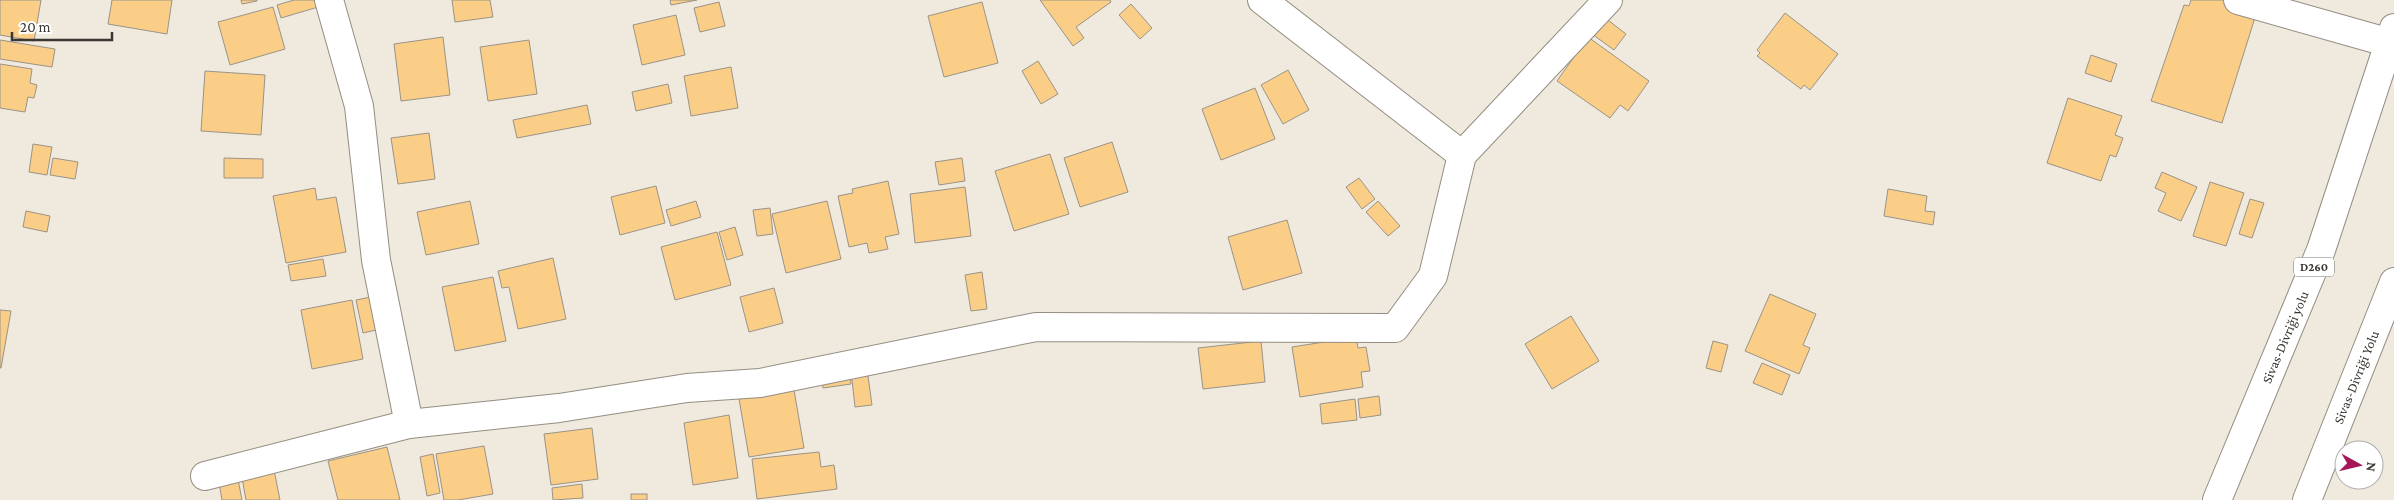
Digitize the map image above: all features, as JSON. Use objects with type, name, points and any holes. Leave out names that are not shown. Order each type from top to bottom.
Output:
[{"type":"street","points":[[329,0],[359,106],[376,260],[409,424]]},
{"type":"street","points":[[1262,0],[1462,154]]},
{"type":"street","points":[[205,476],[409,424],[559,408],[687,388],[760,383],[1036,327],[1395,328],[1433,276],[1462,154],[1608,0]]},
{"type":"street","points":[[2238,0],[2392,36]]},
{"type":"street","name":"Sivas-Divriği yolu","points":[[2217,500],[2321,250],[2392,36]]},
{"type":"street","name":"Sivas-Divriği Yolu","points":[[2306,500],[2394,282]]},
{"type":"building","points":[[0,0],[41,0],[34,41],[0,35]]},
{"type":"building","points":[[112,0],[172,0],[167,34],[108,24]]},
{"type":"building","points":[[241,0],[257,0],[257,1],[242,4]]},
{"type":"building","points":[[294,0],[324,0],[325,5],[281,18],[277,5]]},
{"type":"building","points":[[452,0],[490,0],[493,17],[455,22]]},
{"type":"building","points":[[670,0],[697,0],[671,5]]},
{"type":"building","points":[[1040,0],[1110,0],[1111,2],[1076,27],[1084,38],[1073,46]]},
{"type":"building","points":[[2191,0],[2223,0],[2257,11],[2222,123],[2151,101],[2184,5],[2189,6]]},
{"type":"building","points":[[719,2],[725,26],[700,32],[694,8]]},
{"type":"building","points":[[982,2],[998,63],[944,77],[928,16]]},
{"type":"building","points":[[1131,4],[1152,28],[1140,39],[1119,15]]},
{"type":"building","points":[[273,7],[285,49],[230,65],[218,22]]},
{"type":"building","points":[[1785,13],[1838,54],[1810,90],[1804,85],[1801,89],[1757,56],[1760,53],[1757,50]]},
{"type":"building","points":[[676,15],[685,55],[642,65],[633,25]]},
{"type":"building","points":[[1604,17],[1626,34],[1614,50],[1592,34]]},
{"type":"building","points":[[443,37],[450,95],[401,101],[394,44]]},
{"type":"building","points":[[1588,37],[1649,81],[1628,111],[1620,105],[1610,118],[1557,81]]},
{"type":"building","points":[[0,40],[55,49],[52,67],[0,59]]},
{"type":"building","points":[[529,40],[537,94],[488,101],[480,47]]},
{"type":"building","points":[[2091,55],[2117,64],[2111,82],[2085,73]]},
{"type":"building","points":[[1038,61],[1058,94],[1041,104],[1022,71]]},
{"type":"building","points":[[0,64],[32,69],[30,83],[37,85],[34,98],[28,97],[25,112],[0,108]]},
{"type":"building","points":[[731,67],[738,108],[691,116],[684,76]]},
{"type":"building","points":[[1288,70],[1309,110],[1283,124],[1261,85]]},
{"type":"building","points":[[205,71],[265,75],[261,135],[201,131]]},
{"type":"building","points":[[668,84],[672,103],[636,111],[632,92]]},
{"type":"building","points":[[1255,88],[1275,139],[1221,160],[1202,109]]},
{"type":"building","points":[[2068,98],[2122,116],[2115,135],[2123,138],[2116,157],[2110,155],[2101,181],[2047,163]]},
{"type":"building","points":[[587,105],[591,124],[517,138],[513,120]]},
{"type":"building","points":[[429,133],[435,179],[398,184],[391,138]]},
{"type":"building","points":[[1112,142],[1128,192],[1080,207],[1064,158]]},
{"type":"building","points":[[33,144],[52,147],[47,175],[29,172]]},
{"type":"building","points":[[1050,154],[1069,214],[1014,231],[995,171]]},
{"type":"building","points":[[53,158],[78,162],[75,179],[50,175]]},
{"type":"building","points":[[224,158],[263,159],[263,178],[224,178]]},
{"type":"building","points":[[962,158],[965,181],[939,185],[935,162]]},
{"type":"building","points":[[2162,172],[2197,187],[2181,221],[2158,211],[2166,193],[2155,188]]},
{"type":"building","points":[[1359,178],[1375,199],[1362,209],[1346,187]]},
{"type":"building","points":[[888,181],[899,234],[885,237],[888,249],[869,253],[867,243],[849,247],[838,196],[853,193],[852,189]]},
{"type":"building","points":[[2210,182],[2244,193],[2226,246],[2193,236]]},
{"type":"building","points":[[656,186],[665,223],[620,235],[611,197]]},
{"type":"building","points":[[965,187],[971,236],[915,243],[910,194]]},
{"type":"building","points":[[315,188],[317,200],[336,197],[346,252],[286,263],[273,196]]},
{"type":"building","points":[[1888,189],[1927,196],[1925,211],[1935,212],[1933,225],[1884,216]]},
{"type":"building","points":[[2250,199],[2264,203],[2252,238],[2239,234]]},
{"type":"building","points":[[470,201],[479,244],[426,255],[417,212]]},
{"type":"building","points":[[696,201],[701,217],[671,226],[666,210]]},
{"type":"building","points":[[827,201],[841,259],[786,273],[772,214]]},
{"type":"building","points":[[1378,201],[1400,226],[1388,236],[1366,212]]},
{"type":"building","points":[[770,208],[773,234],[757,236],[753,210]]},
{"type":"building","points":[[26,211],[50,216],[47,232],[23,227]]},
{"type":"building","points":[[1287,220],[1302,273],[1243,290],[1228,237]]},
{"type":"building","points":[[735,227],[743,255],[727,260],[719,232]]},
{"type":"building","points":[[717,232],[731,285],[675,300],[661,247]]},
{"type":"building","points":[[553,258],[566,319],[518,329],[509,287],[502,288],[498,271]]},
{"type":"building","points":[[323,259],[326,276],[291,281],[288,265]]},
{"type":"building","points":[[982,272],[987,309],[971,311],[965,275]]},
{"type":"building","points":[[493,277],[506,341],[455,351],[442,287]]},
{"type":"building","points":[[774,288],[783,323],[749,332],[740,297]]},
{"type":"building","points":[[1770,294],[1816,314],[1803,345],[1810,348],[1799,374],[1745,351]]},
{"type":"building","points":[[381,295],[389,327],[363,333],[356,300]]},
{"type":"building","points":[[352,300],[363,359],[312,369],[301,310]]},
{"type":"building","points":[[0,310],[11,311],[1,368],[0,368]]},
{"type":"building","points":[[1571,316],[1599,361],[1552,389],[1525,344]]},
{"type":"building","points":[[1356,337],[1358,348],[1366,347],[1370,371],[1361,372],[1363,387],[1300,397],[1292,347]]},
{"type":"building","points":[[1261,341],[1265,382],[1203,389],[1198,348]]},
{"type":"building","points":[[1713,341],[1728,345],[1721,372],[1706,368]]},
{"type":"building","points":[[1762,363],[1790,375],[1782,395],[1753,383]]},
{"type":"building","points":[[849,368],[851,384],[823,388],[821,372]]},
{"type":"building","points":[[867,369],[872,405],[855,407],[851,371]]},
{"type":"building","points":[[794,390],[804,448],[749,457],[739,399]]},
{"type":"building","points":[[1379,396],[1381,415],[1360,418],[1358,399]]},
{"type":"building","points":[[1355,399],[1357,420],[1322,424],[1320,404]]},
{"type":"building","points":[[729,415],[738,478],[693,485],[684,423]]},
{"type":"building","points":[[592,428],[598,479],[551,485],[544,434]]},
{"type":"building","points":[[484,446],[493,494],[458,500],[444,500],[436,454]]},
{"type":"building","points":[[387,447],[400,500],[338,500],[328,461]]},
{"type":"building","points":[[819,452],[821,467],[834,465],[837,489],[757,499],[752,459]]},
{"type":"building","points":[[433,454],[440,493],[427,496],[420,457]]},
{"type":"building","points":[[273,465],[280,500],[246,500],[241,472]]},
{"type":"building","points":[[237,474],[242,500],[222,500],[218,477]]},
{"type":"building","points":[[582,484],[583,498],[553,500],[552,488]]},
{"type":"building","points":[[631,494],[647,494],[647,500],[631,500]]}]
